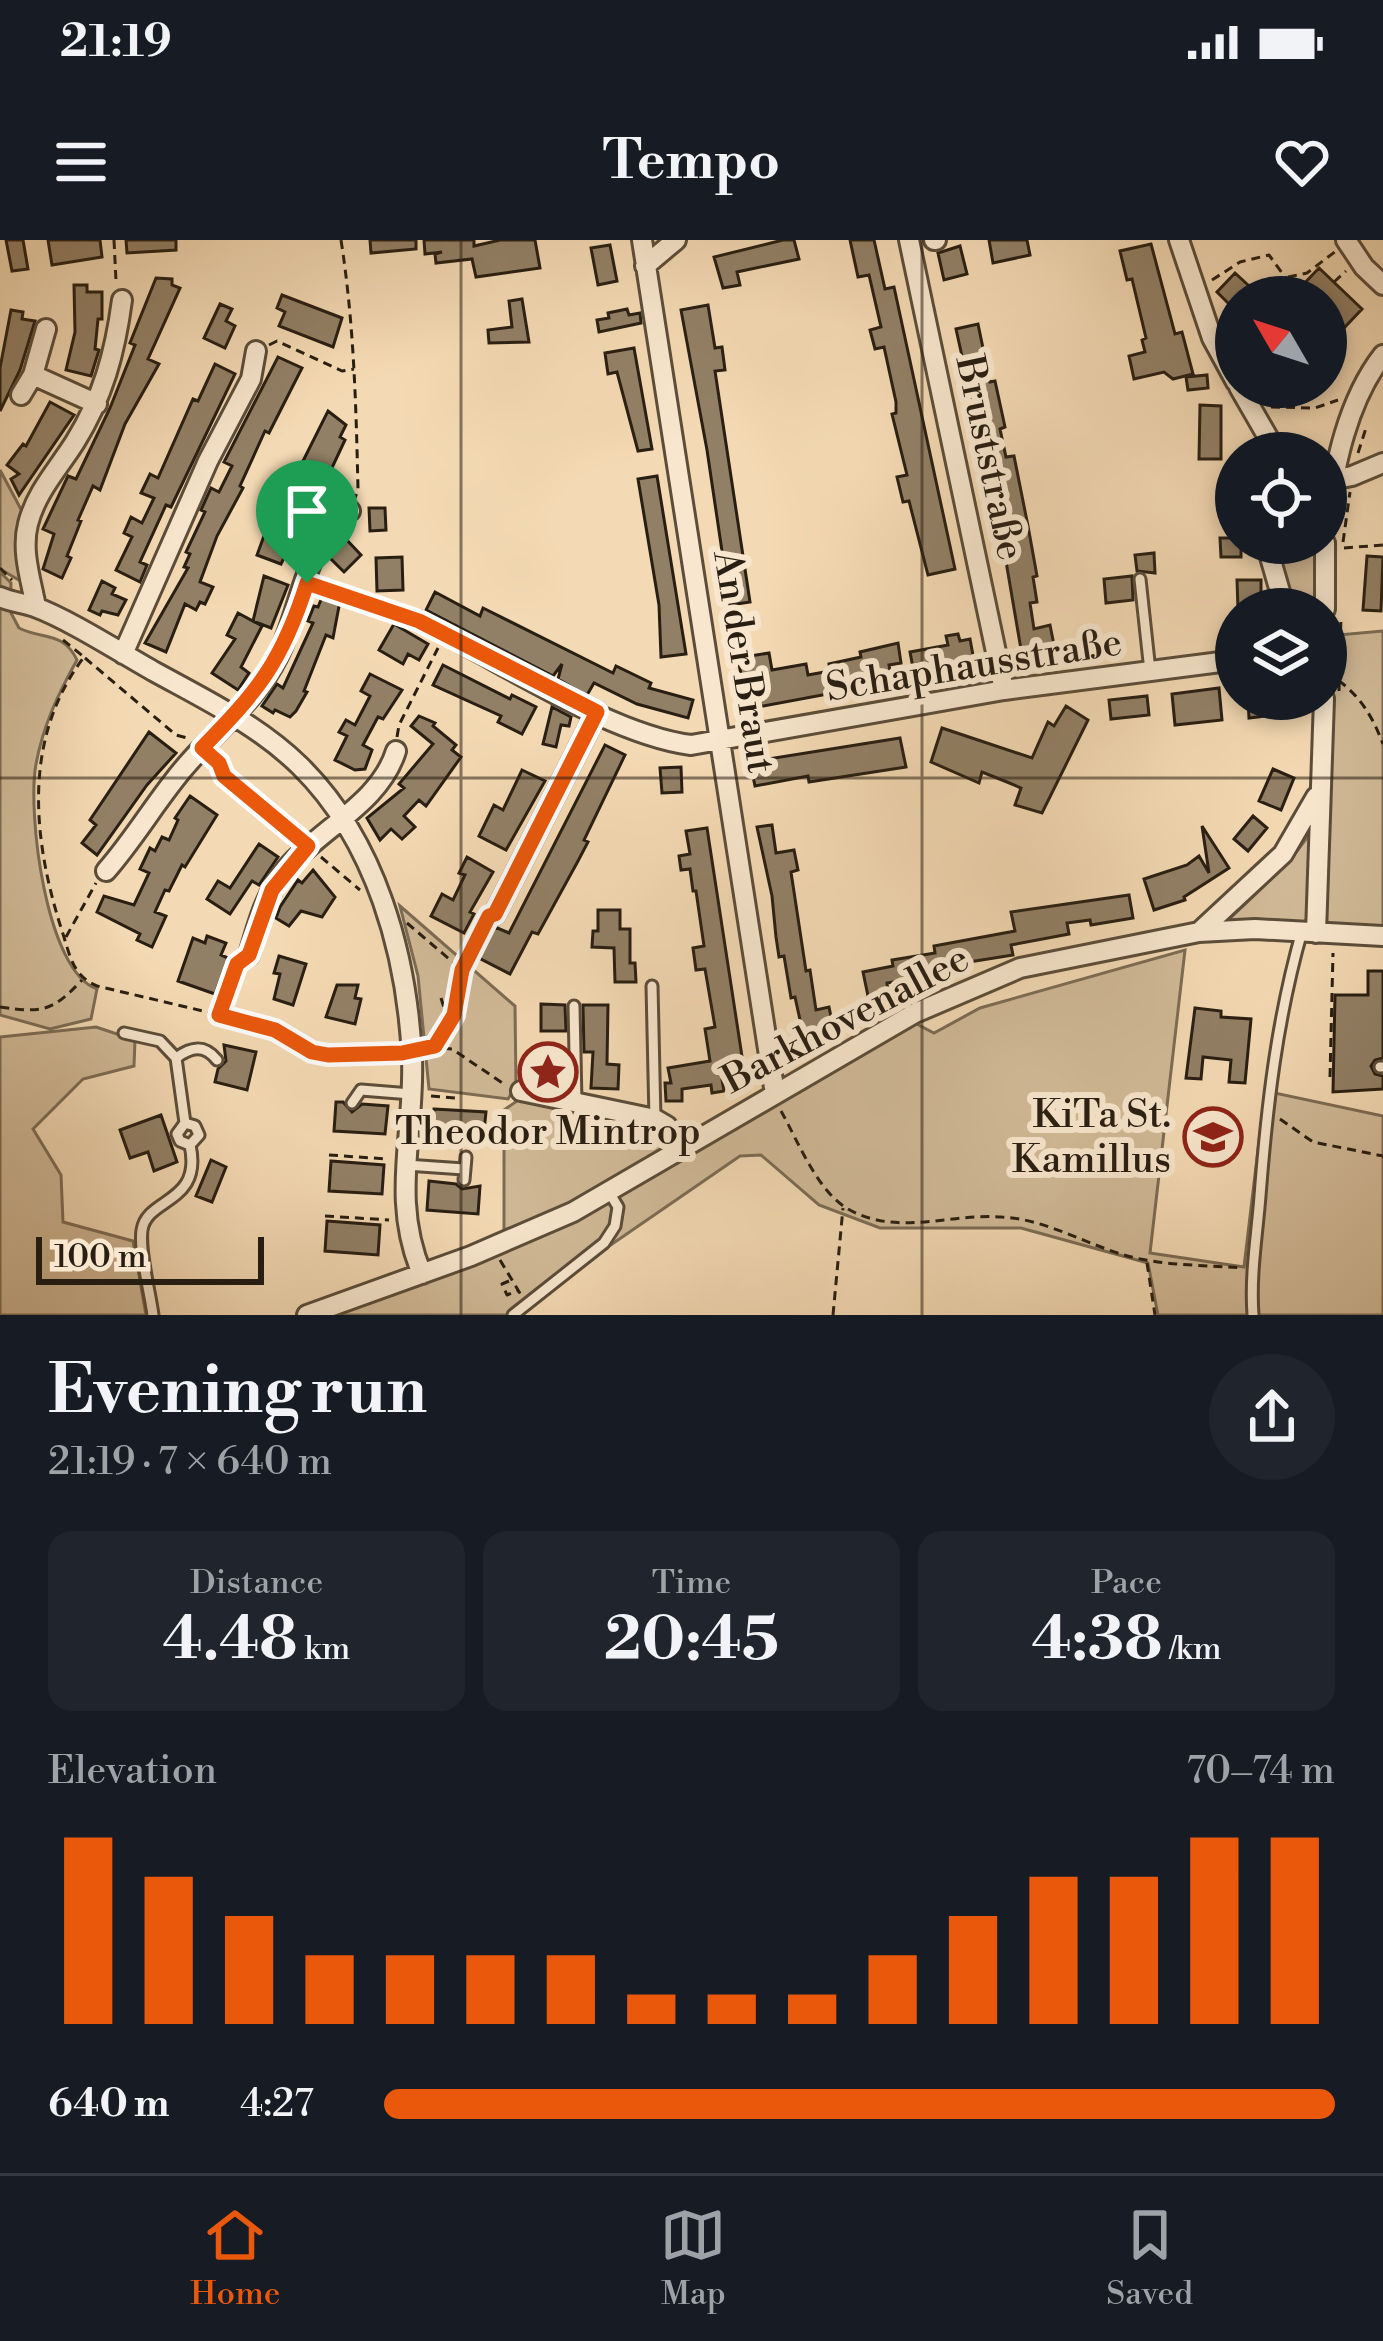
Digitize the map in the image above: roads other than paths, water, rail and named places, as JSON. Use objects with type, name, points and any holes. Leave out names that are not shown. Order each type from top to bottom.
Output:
[{"type":"street","name":"An der Braut","points":[[642,240],[775,1094]]},
{"type":"street","points":[[645,266],[676,240]]},
{"type":"street","name":"Bruststraße","points":[[909,240],[1004,691]]},
{"type":"street","points":[[1178,240],[1215,344]]},
{"type":"street","points":[[1347,242],[1383,285]]},
{"type":"street","points":[[36,608],[26,544],[30,516],[97,404],[117,337],[122,300]]},
{"type":"street","points":[[21,395],[33,375],[46,329]]},
{"type":"street","points":[[123,654],[208,461],[251,379],[256,350]]},
{"type":"street","points":[[1347,441],[1358,398],[1383,355]]},
{"type":"street","points":[[33,375],[97,404]]},
{"type":"street","points":[[1347,476],[1383,463]]},
{"type":"street","points":[[106,871],[202,748],[260,686],[276,661],[326,532],[350,511]]},
{"type":"street","points":[[0,597],[36,608],[234,715],[301,767],[343,817],[370,868],[403,978],[412,1051],[404,1217],[422,1274]]},
{"type":"street","name":"Schaphausstraße","points":[[419,621],[597,712],[669,742],[691,745],[1004,691],[1215,663]]},
{"type":"street","points":[[495,914],[597,712]]},
{"type":"street","points":[[1317,933],[1321,787],[1329,720]]},
{"type":"street","points":[[249,955],[272,890],[308,846],[381,782],[396,751]]},
{"type":"street","points":[[1199,932],[1283,854],[1321,787]]},
{"type":"street","name":"Barkhovenallee","points":[[307,1315],[494,1247],[609,1192],[950,995],[1036,964],[1199,932],[1383,936]]},
{"type":"street","points":[[513,1087],[655,1119],[667,1126],[680,1148]]},
{"type":"lane","points":[[1140,579],[1150,671]]},
{"type":"lane","points":[[1253,1315],[1251,1269],[1281,1007],[1317,933]]},
{"type":"lane","points":[[652,986],[655,1119]]},
{"type":"lane","points":[[574,1006],[576,1102]]},
{"type":"lane","points":[[124,1033],[160,1041],[176,1058],[185,1123],[178,1130],[178,1139],[190,1145],[192,1166],[187,1183],[142,1230],[153,1315]]},
{"type":"lane","points":[[176,1058],[202,1048],[217,1060]]},
{"type":"lane","points":[[352,1103],[361,1090],[411,1095]]},
{"type":"lane","points":[[406,1163],[465,1168]]},
{"type":"lane","points":[[513,1315],[610,1236],[618,1207],[609,1192]]},
{"type":"place","name":"Theodor Mintrop","points":[[548,1072]]},
{"type":"place","name":"KiTa St. Kamillus","points":[[1213,1137]]}]
